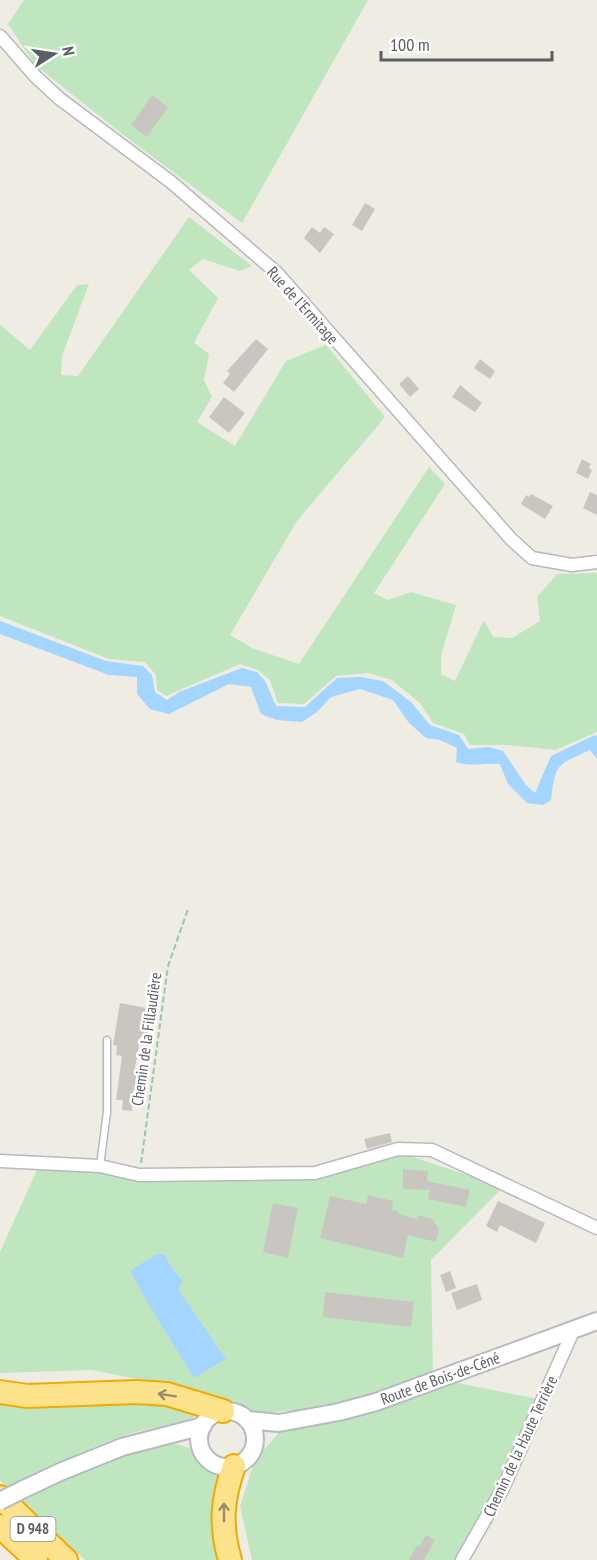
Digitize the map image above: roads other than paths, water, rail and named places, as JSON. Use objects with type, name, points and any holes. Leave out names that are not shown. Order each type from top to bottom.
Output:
[{"type":"highway","points":[[0,1392],[27,1396],[136,1392],[167,1394],[223,1411]]},
{"type":"highway","points":[[230,1560],[223,1504],[234,1466]]},
{"type":"highway","name":"D 948","points":[[0,1499],[66,1560]]},
{"type":"highway","name":"D 948","points":[[0,1526],[36,1560]]},
{"type":"street","name":"Rue de l'Ermitage","points":[[0,36],[36,77],[60,99],[171,182],[277,273],[505,532],[532,558],[572,565],[597,562]]},
{"type":"street","points":[[0,1161],[100,1166],[139,1175],[315,1173],[398,1149],[432,1150],[597,1228]]},
{"type":"street","name":"Route de Bois-de-Céné","points":[[279,1423],[339,1412],[376,1402],[597,1321]]},
{"type":"street","name":"Chemin de la Haute Terrière","points":[[462,1560],[503,1488],[574,1329]]},
{"type":"street","points":[[166,1435],[201,1449],[211,1461],[218,1465],[234,1466],[249,1456],[255,1440],[254,1432],[247,1420],[240,1414],[223,1411],[208,1419],[203,1425],[200,1433],[201,1449]]},
{"type":"street","points":[[247,1420],[279,1423]]},
{"type":"street","points":[[255,1440],[279,1423]]},
{"type":"street","points":[[0,1499],[111,1451],[203,1425]]},
{"type":"lane","points":[[100,1166],[107,1112],[107,1040]]},
{"type":"water","points":[[0,621],[106,661],[143,666],[152,675],[155,692],[167,700],[179,692],[242,668],[257,672],[265,681],[276,706],[305,707],[337,678],[360,677],[383,681],[411,702],[430,725],[459,735],[468,749],[489,747],[503,751],[526,785],[535,793],[551,756],[595,735],[597,736],[597,759],[590,750],[570,759],[560,767],[554,778],[551,800],[543,805],[527,803],[508,784],[500,764],[472,765],[456,762],[457,748],[440,740],[426,738],[409,723],[393,700],[360,689],[331,697],[317,712],[302,722],[277,720],[261,714],[251,687],[229,684],[169,714],[150,709],[137,694],[137,677],[109,675],[0,634]]},
{"type":"water","points":[[164,1254],[183,1282],[178,1289],[226,1359],[194,1378],[130,1271],[155,1255]]}]
